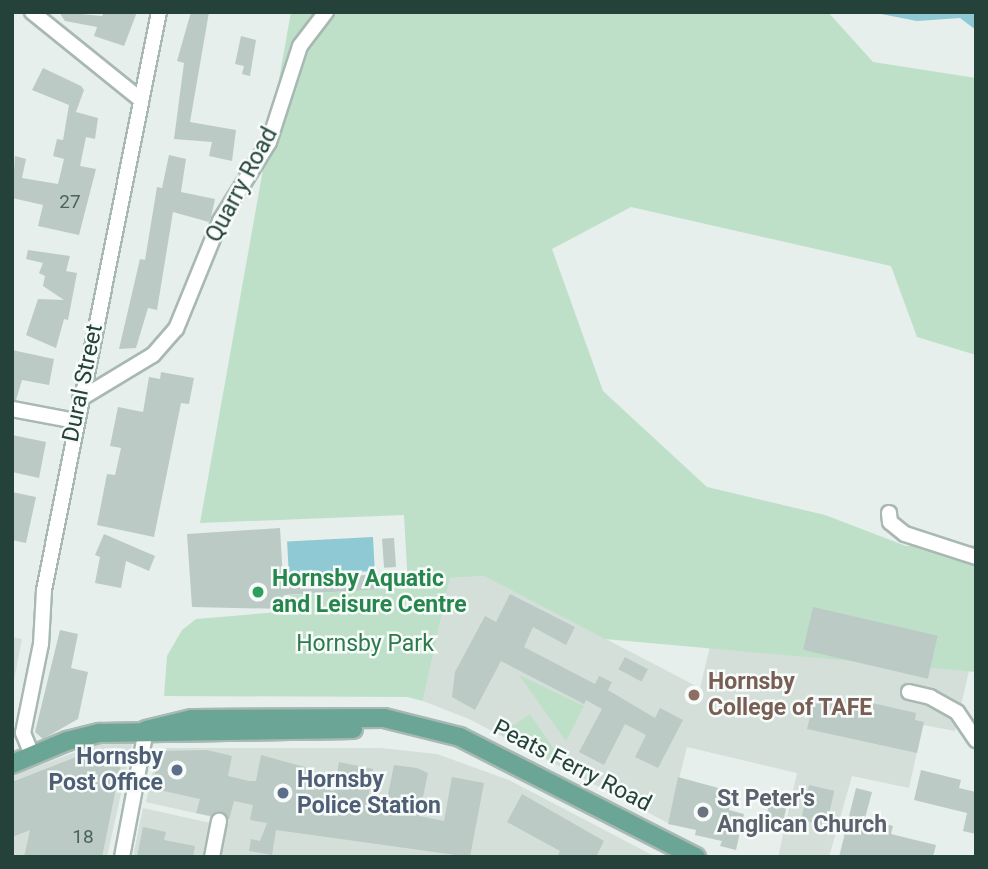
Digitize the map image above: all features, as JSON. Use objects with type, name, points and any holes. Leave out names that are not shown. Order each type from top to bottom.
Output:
[{"type":"main road","name":"Peats Ferry Road","points":[[12,764],[82,736],[146,730],[180,735],[423,730],[460,737],[488,750],[696,857]]},
{"type":"street","points":[[32,12],[141,100]]},
{"type":"street","name":"Dural Street","points":[[32,755],[23,733],[75,421],[159,12]]},
{"type":"street","name":"Quarry Road","points":[[80,399],[153,355],[176,329],[220,221],[269,142],[300,46],[326,12]]},
{"type":"street","points":[[12,409],[75,421]]},
{"type":"street","points":[[889,513],[890,522],[905,534],[976,556]]},
{"type":"street","points":[[909,692],[930,697],[957,712],[976,740]]},
{"type":"street","points":[[122,857],[146,730]]},
{"type":"street","points":[[212,857],[219,821]]},
{"type":"shaded area","name":"Hornsby College of TAFE","points":[[740,520],[976,641],[955,731],[923,725],[909,788],[852,776],[829,857],[778,857],[797,773],[687,747],[668,823],[469,719],[423,701],[450,578],[485,576],[700,688]]},
{"type":"shaded area","points":[[12,637],[22,639],[12,691]]},
{"type":"shaded area","points":[[133,739],[107,857],[12,857],[12,776],[94,745]]},
{"type":"shaded area","points":[[164,748],[381,748],[437,754],[509,780],[656,857],[215,857],[221,819],[146,802],[157,753]]},
{"type":"shaded area","points":[[143,808],[215,824],[209,857],[133,857]]},
{"type":"green space","name":"Hornsby Park","points":[[291,12],[828,12],[873,62],[976,78],[976,355],[917,337],[891,266],[631,207],[552,249],[603,391],[707,487],[825,515],[906,546],[976,545],[976,672],[605,639],[484,576],[450,578],[423,701],[407,697],[164,696],[167,656],[182,630],[196,619],[290,611],[290,595],[408,587],[404,515],[200,523]]},
{"type":"green space","points":[[519,675],[584,706],[566,741]]},
{"type":"green space","points":[[530,714],[558,755],[555,763],[500,734]]},
{"type":"water","points":[[871,12],[976,12],[976,30],[960,18],[917,21]]},
{"type":"water","points":[[373,537],[375,571],[289,575],[287,542]]},
{"type":"building","points":[[59,12],[102,16],[104,12],[137,12],[124,46],[94,36],[97,27],[65,21]]},
{"type":"building","points":[[191,12],[209,12],[190,122],[236,130],[232,161],[209,156],[212,142],[174,139],[184,63],[177,61]]},
{"type":"building","points":[[241,36],[256,40],[250,76],[242,74],[244,66],[235,64]]},
{"type":"building","points":[[43,68],[81,86],[84,90],[76,112],[98,118],[95,139],[86,137],[80,166],[96,169],[79,235],[38,226],[43,205],[12,198],[15,156],[26,159],[22,178],[58,184],[64,159],[53,156],[57,139],[63,140],[69,105],[32,90]]},
{"type":"building","points":[[169,155],[186,159],[181,192],[215,199],[211,217],[209,222],[173,212],[157,310],[148,308],[136,348],[119,349],[140,259],[145,260],[157,187],[162,188]]},
{"type":"building","points":[[28,250],[70,256],[66,271],[77,273],[68,320],[64,319],[56,348],[26,335],[38,299],[64,300],[43,286],[45,276],[39,273],[43,263],[26,259]]},
{"type":"building","points":[[12,350],[54,359],[49,385],[22,380],[16,400],[12,400]]},
{"type":"building","points":[[161,372],[194,378],[189,404],[181,403],[154,537],[97,525],[107,474],[115,475],[121,448],[110,446],[118,407],[143,412],[149,377],[160,379]]},
{"type":"building","points":[[12,435],[46,442],[39,478],[12,472]]},
{"type":"building","points":[[12,492],[36,497],[26,543],[12,540]]},
{"type":"building","points":[[280,528],[283,580],[382,574],[383,589],[284,595],[285,609],[192,607],[187,534]]},
{"type":"building","points":[[104,534],[155,556],[149,571],[126,561],[121,588],[95,583],[100,557],[95,555]]},
{"type":"building","points":[[394,538],[396,567],[384,568],[382,539]]},
{"type":"building","points":[[510,594],[575,627],[566,645],[533,627],[524,647],[595,684],[599,676],[612,682],[608,690],[655,718],[660,708],[683,720],[658,768],[635,757],[646,735],[625,724],[604,765],[579,752],[602,709],[586,700],[584,704],[501,661],[475,710],[452,697],[455,672],[485,616],[496,622]]},
{"type":"building","points":[[813,607],[938,636],[928,679],[803,650]]},
{"type":"building","points":[[60,630],[78,634],[71,668],[88,672],[78,719],[43,739],[35,732]]},
{"type":"building","points":[[625,657],[648,669],[641,682],[618,669]]},
{"type":"building","points":[[815,696],[844,703],[846,697],[916,713],[915,720],[924,722],[917,753],[807,729]]},
{"type":"building","points":[[94,750],[120,750],[123,754],[102,857],[24,857],[30,830],[12,837],[12,782]]},
{"type":"building","points":[[207,750],[232,756],[228,776],[256,781],[261,755],[312,769],[308,785],[334,791],[339,762],[373,769],[367,805],[385,809],[394,765],[417,768],[428,773],[419,816],[444,821],[452,777],[484,783],[470,857],[276,830],[272,855],[249,851],[251,839],[260,841],[267,823],[250,820],[253,805],[234,801],[229,820],[221,812],[211,816],[196,813],[200,799],[155,789],[152,784],[161,751]]},
{"type":"building","points":[[921,770],[961,780],[959,788],[976,792],[976,834],[963,831],[967,813],[914,800]]},
{"type":"building","name":"St Peter's Anglican Church","points":[[678,777],[733,792],[729,810],[744,814],[736,850],[720,846],[722,841],[695,835],[696,830],[668,824]]},
{"type":"building","points":[[809,785],[834,791],[826,826],[801,820]]},
{"type":"building","points":[[856,788],[872,792],[865,818],[893,826],[891,834],[936,845],[933,857],[839,857]]},
{"type":"building","points":[[763,791],[789,797],[782,826],[765,822],[769,804],[760,802]]},
{"type":"building","points":[[522,794],[604,841],[596,857],[557,857],[560,851],[507,822]]},
{"type":"building","points":[[143,827],[166,832],[164,840],[195,846],[193,857],[137,857]]},
{"type":"place","name":"Hornsby Aquatic and Leisure Centre","points":[[258,592]]},
{"type":"place","name":"Hornsby College of TAFE","points":[[694,695]]},
{"type":"place","name":"Hornsby Post Office","points":[[177,770]]},
{"type":"place","name":"Hornsby Police Station","points":[[283,793]]},
{"type":"place","name":"St Peter's Anglican Church","points":[[703,812]]}]
